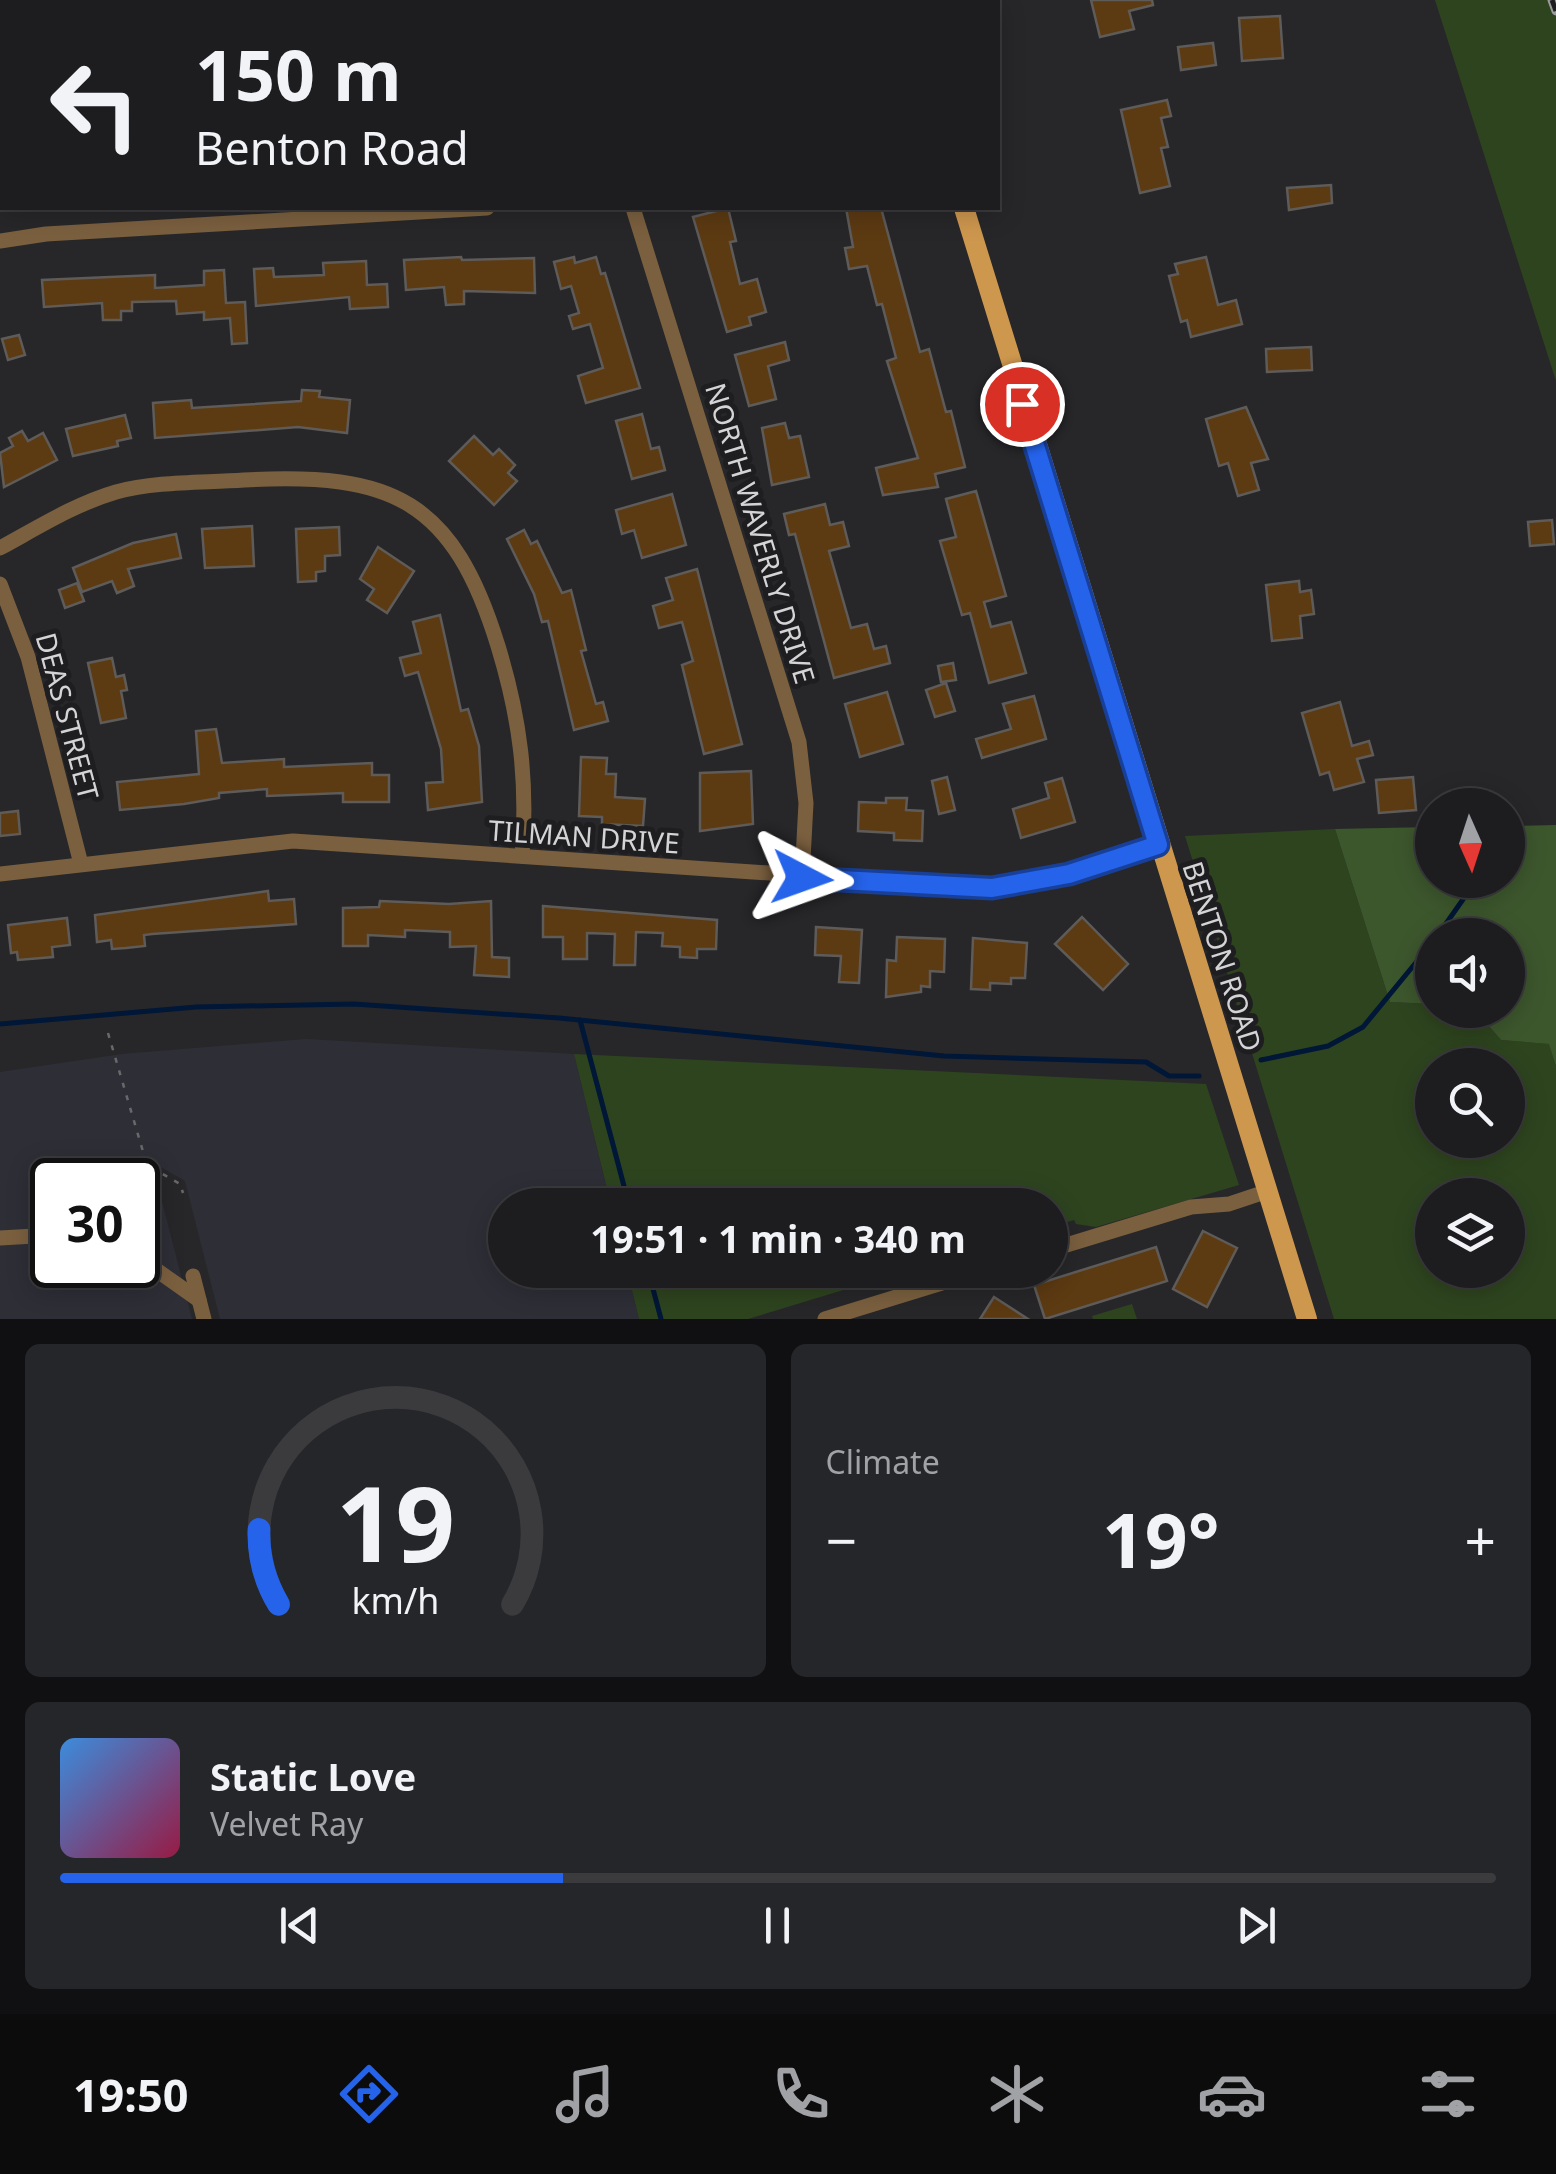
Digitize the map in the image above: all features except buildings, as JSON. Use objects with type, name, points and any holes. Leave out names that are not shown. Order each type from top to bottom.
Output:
[{"type":"main road","name":"BENTON ROAD","points":[[965,210],[1307,1319]]},
{"type":"street","points":[[0,241],[46,234],[452,210]]},
{"type":"street","name":"NORTH WAVERLY DRIVE","points":[[634,210],[799,742],[806,803],[802,878]]},
{"type":"street","points":[[0,548],[95,500],[156,485],[327,477],[394,497],[442,532],[463,558],[481,594],[520,722],[526,792],[522,856]]},
{"type":"street","name":"DEAS STREET","points":[[0,584],[28,656],[81,864]]},
{"type":"street","name":"TILMAN DRIVE","points":[[0,874],[293,842],[992,888],[1069,874],[1158,845]]},
{"type":"street","points":[[1068,1245],[1191,1207],[1229,1204],[1268,1191]]},
{"type":"street","points":[[0,1238],[30,1236]]},
{"type":"street","points":[[160,1273],[199,1300]]},
{"type":"street","points":[[193,1276],[204,1319]]},
{"type":"street","points":[[834,1318],[928,1288]]},
{"type":"path","points":[[108,1034],[148,1165],[180,1184],[183,1193]]},
{"type":"shaded area","points":[[306,1039],[574,1054],[607,1188],[488,1188],[488,1288],[631,1288],[639,1319],[220,1319],[185,1181],[160,1167],[160,1158],[30,1158],[30,1288],[160,1288],[160,1193],[192,1319],[0,1319],[0,1072],[122,1054]]},
{"type":"green space","points":[[1435,0],[1556,0],[1556,380],[1555,378]]},
{"type":"green space","points":[[1556,825],[1556,1066],[1549,1044],[1501,1040],[1491,1028],[1525,1028],[1525,918],[1415,918],[1415,1003],[1390,1002],[1335,829],[1415,827],[1415,898],[1525,898],[1525,826]]},
{"type":"green space","points":[[1335,829],[1390,1002],[1415,1003],[1415,1028],[1491,1028],[1501,1040],[1550,1044],[1556,1066],[1556,1319],[1334,1319],[1185,836]]},
{"type":"green space","points":[[574,1054],[1206,1084],[1239,1185],[1096,1227],[1068,1222],[1068,1188],[607,1188]]},
{"type":"green space","points":[[631,1288],[850,1288],[748,1319],[639,1319]]},
{"type":"green space","points":[[1132,1304],[1137,1319],[1093,1319],[1092,1316]]},
{"type":"waterway","points":[[1450,918],[1464,898]]},
{"type":"waterway","points":[[1261,1060],[1328,1046],[1363,1027],[1415,964]]},
{"type":"waterway","points":[[0,1024],[196,1007],[354,1004],[559,1018],[944,1056],[1146,1062],[1169,1076],[1199,1076]]},
{"type":"waterway","points":[[580,1020],[624,1188]]},
{"type":"waterway","points":[[653,1288],[661,1319]]},
{"type":"railway","points":[[1552,0],[1556,11]]},
{"type":"route","points":[[802,878],[992,888],[1041,882],[1158,845],[1022,404]]}]
